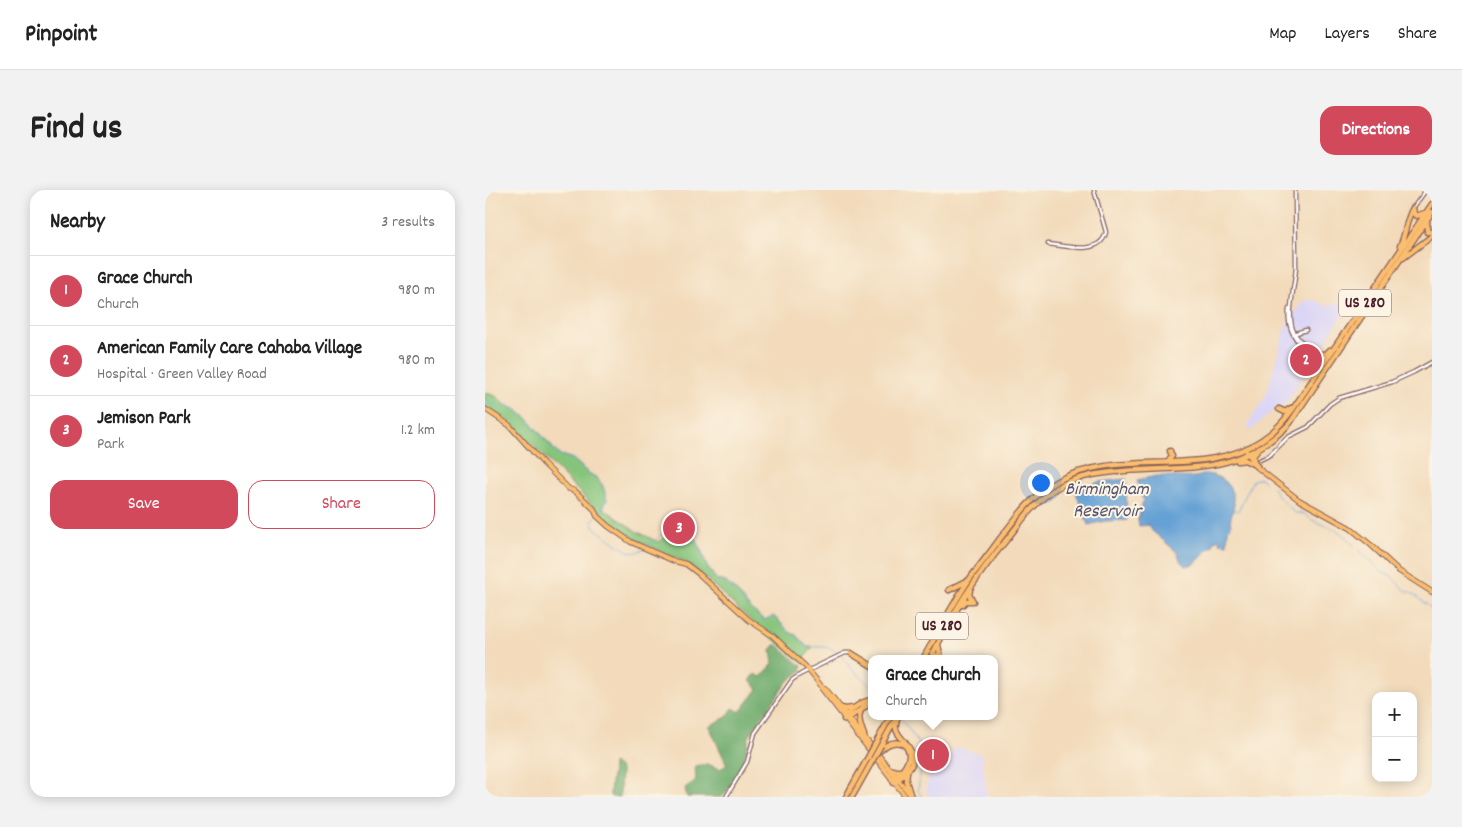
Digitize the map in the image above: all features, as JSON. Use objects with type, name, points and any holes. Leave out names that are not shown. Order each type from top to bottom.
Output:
[{"type":"highway","name":"US 280","points":[[925,655],[970,579],[1029,502],[1055,482],[1095,468],[1174,465],[1176,461],[1211,459],[1247,452],[1259,449],[1281,432],[1290,423],[1328,361],[1397,260],[1432,204]]},
{"type":"highway","points":[[1413,208],[1416,216],[1421,216],[1426,212]]},
{"type":"highway","points":[[1397,260],[1408,217],[1413,208]]},
{"type":"highway","name":"US 280","points":[[932,655],[971,587],[1030,509],[1046,495],[1081,477],[1099,473],[1203,466],[1227,462],[1247,452],[1263,440],[1281,423],[1328,361],[1338,342],[1432,212]]},
{"type":"highway","points":[[1427,220],[1426,230],[1428,233],[1432,232]]},
{"type":"highway","points":[[1397,260],[1432,236]]},
{"type":"highway","points":[[1319,354],[1326,354],[1338,342]]},
{"type":"highway","points":[[1303,348],[1318,360],[1317,374]]},
{"type":"highway","points":[[1281,423],[1282,417],[1279,409],[1285,412],[1297,402]]},
{"type":"highway","points":[[1203,466],[1223,465],[1241,460],[1255,464],[1253,456],[1259,449]]},
{"type":"highway","points":[[1099,473],[1166,464],[1172,456],[1172,452],[1182,459],[1211,459]]},
{"type":"highway","points":[[955,603],[955,594],[949,590],[970,579]]},
{"type":"highway","points":[[955,614],[965,601],[973,601],[969,595],[971,587]]},
{"type":"highway","points":[[942,637],[961,599],[961,593]]},
{"type":"highway","points":[[851,653],[868,664]]},
{"type":"highway","points":[[847,717],[855,708],[864,702],[868,702]]},
{"type":"highway","points":[[847,717],[868,704]]},
{"type":"highway","points":[[841,708],[855,708]]},
{"type":"highway","points":[[862,708],[859,718],[864,735]]},
{"type":"highway","points":[[882,732],[886,720]]},
{"type":"highway","points":[[852,797],[861,785],[878,739],[889,720]]},
{"type":"highway","points":[[846,797],[881,747],[896,720]]},
{"type":"highway","points":[[895,780],[913,763],[912,752],[895,728],[897,720]]},
{"type":"highway","points":[[881,747],[897,743],[907,747]]},
{"type":"highway","points":[[890,769],[905,771]]},
{"type":"highway","points":[[905,771],[909,796]]},
{"type":"main road","points":[[485,409],[509,425],[551,472],[619,535],[650,551],[687,564],[749,620],[773,636],[808,670],[822,689],[864,735],[890,769],[895,780]]},
{"type":"main road","points":[[1247,452],[1255,464],[1299,500],[1349,528],[1399,571],[1432,592]]},
{"type":"main road","points":[[822,687],[825,688],[841,708],[909,796]]},
{"type":"street","points":[[1049,244],[1080,248],[1090,247],[1101,241],[1106,232],[1094,190]]},
{"type":"street","points":[[1295,190],[1296,252],[1294,293],[1290,311],[1290,322],[1299,340],[1328,361]]},
{"type":"street","points":[[1413,208],[1426,190]]},
{"type":"street","points":[[1294,293],[1288,311],[1288,323],[1291,333],[1303,348],[1328,361]]},
{"type":"street","points":[[1294,332],[1299,334],[1306,330]]},
{"type":"street","points":[[1294,349],[1303,348]]},
{"type":"street","points":[[1260,460],[1270,455],[1288,437],[1308,427],[1325,409],[1339,398],[1392,382],[1432,362]]},
{"type":"street","points":[[726,797],[747,762],[755,733],[792,680],[808,670],[845,653],[851,653]]},
{"type":"street","points":[[801,674],[809,674],[814,677]]},
{"type":"shaded area","points":[[1304,300],[1313,300],[1327,306],[1341,302],[1348,307],[1287,401],[1279,411],[1275,409],[1250,431],[1247,426],[1266,395],[1286,325]]},
{"type":"shaded area","points":[[958,747],[980,754],[982,757],[987,797],[930,797],[926,791],[928,776],[933,768]]},
{"type":"green space","points":[[485,392],[497,397],[504,404],[527,418],[558,454],[573,459],[587,472],[597,478],[603,486],[607,500],[603,508],[636,531],[658,542],[663,539],[670,524],[678,520],[688,526],[701,550],[707,567],[717,580],[726,582],[742,597],[746,605],[764,620],[774,616],[807,647],[813,647],[801,662],[748,618],[700,573],[683,561],[639,541],[612,525],[510,422],[485,407]]},
{"type":"green space","points":[[775,645],[802,666],[801,671],[787,682],[753,730],[749,737],[742,768],[724,795],[722,797],[687,797],[685,788],[696,780],[695,766],[707,764],[720,769],[727,765],[709,726],[727,717],[733,708],[740,712],[758,689],[750,681],[755,674],[761,677],[773,664],[771,650]]},
{"type":"green space","points":[[613,763],[621,769],[620,797],[611,797],[610,795]]},
{"type":"water","points":[[1204,474],[1216,476],[1229,487],[1234,505],[1231,525],[1228,530],[1227,544],[1220,543],[1219,539],[1214,541],[1213,546],[1198,561],[1185,566],[1177,552],[1150,529],[1148,525],[1139,526],[1138,519],[1144,499],[1142,498],[1137,480],[1157,476],[1189,477]]},
{"type":"water","name":"Birmingham Reservoir","points":[[1126,479],[1127,520],[1105,521],[1088,525],[1075,490],[1099,482]]},
{"type":"waterway","points":[[485,400],[493,405],[509,406],[520,412],[556,452],[574,460],[600,482],[607,500],[592,521],[597,530],[626,550],[636,552],[649,546],[678,520],[684,523],[696,541],[705,562],[714,576],[719,581],[728,584],[759,616],[764,620],[774,616],[807,647],[828,648],[839,654]]},
{"type":"waterway","points":[[1233,510],[1238,511],[1253,480],[1261,478],[1264,482]]},
{"type":"waterway","points":[[1273,487],[1277,495],[1295,513],[1305,514],[1310,519],[1340,532],[1382,572],[1392,577],[1402,588],[1415,595],[1432,609]]},
{"type":"waterway","points":[[842,657],[868,683]]},
{"type":"waterway","points":[[902,720],[919,744],[922,759],[918,791],[922,797]]},
{"type":"place","name":"American Family Care Cahaba Village","points":[[1306,360]]},
{"type":"place","name":"Jemison Park","points":[[679,528]]},
{"type":"place","name":"Grace Church","points":[[933,755]]}]
